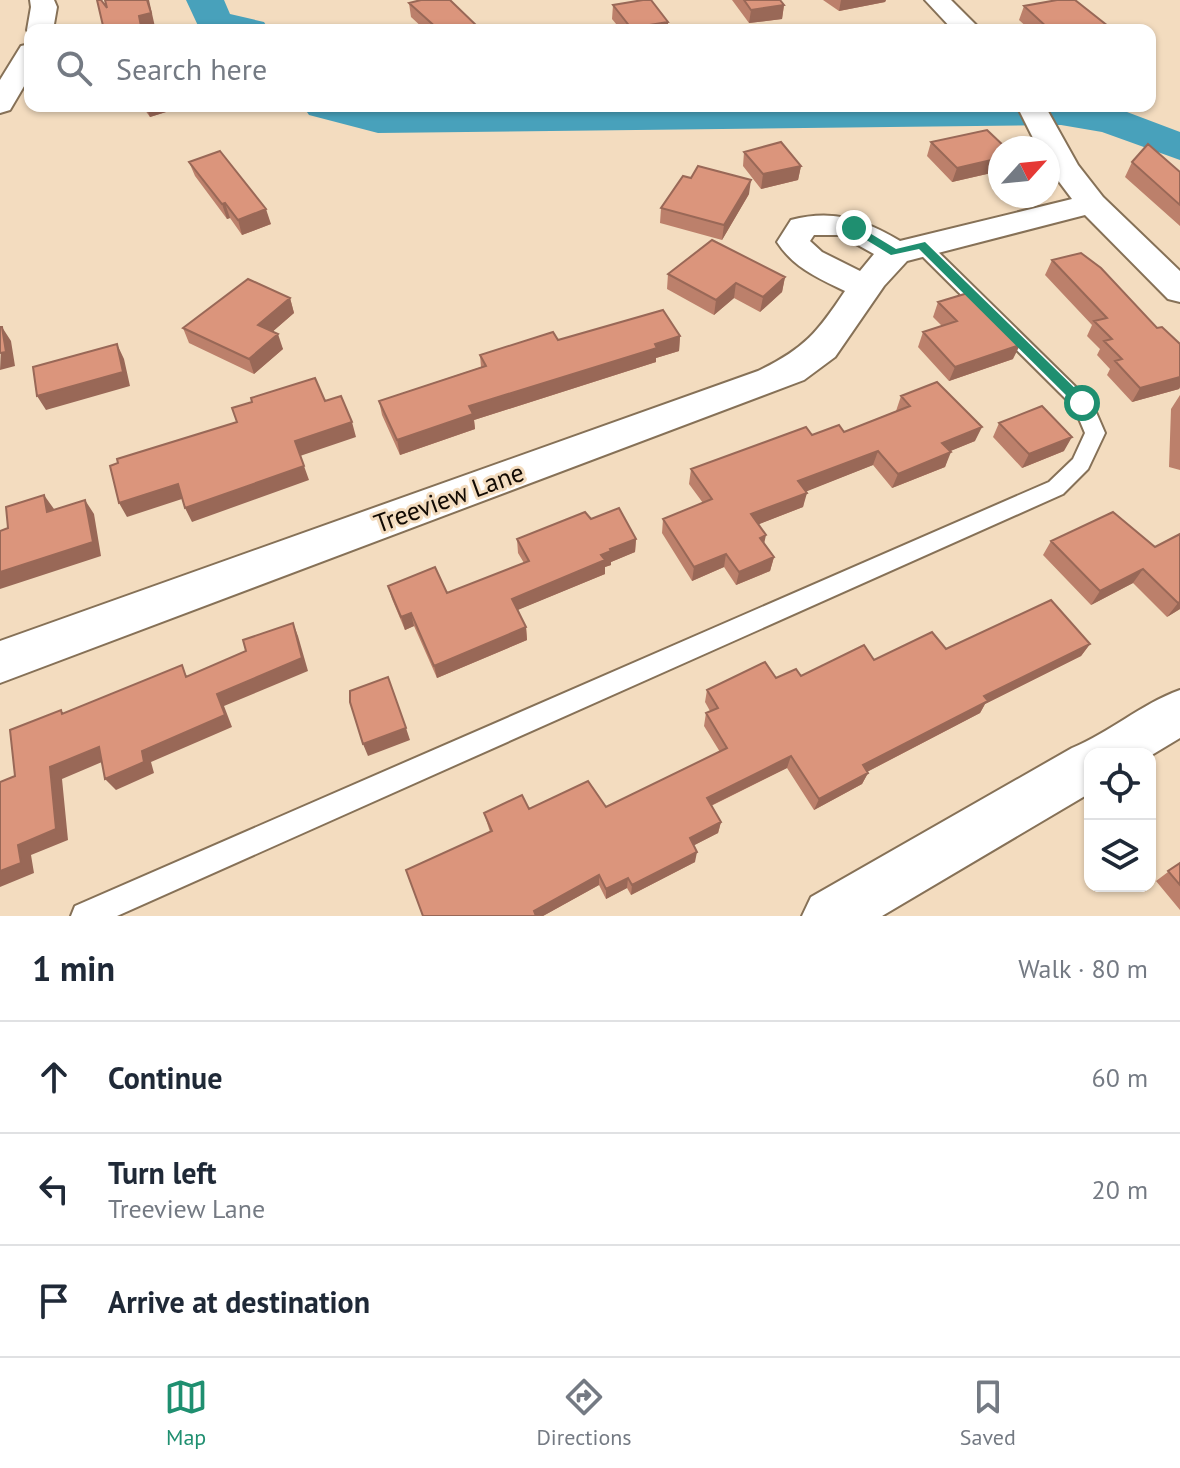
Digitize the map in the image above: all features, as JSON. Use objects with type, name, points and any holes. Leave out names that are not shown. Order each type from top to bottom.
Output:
[{"type":"street","points":[[41,24],[42,0]]},
{"type":"street","points":[[937,0],[962,24]]},
{"type":"street","points":[[0,104],[24,62]]},
{"type":"street","points":[[1035,114],[1064,168],[1092,204],[1180,291]]},
{"type":"street","points":[[864,287],[810,260],[793,242],[802,227],[827,221],[908,249],[1092,204]]},
{"type":"street","name":"Treeview Lane","points":[[0,662],[771,380],[809,361],[831,336],[876,269],[908,249]]},
{"type":"street","points":[[1119,748],[1180,712]]},
{"type":"street","points":[[830,916],[1084,768]]},
{"type":"lane","points":[[85,916],[1056,488],[1081,464],[1095,433],[1082,403],[908,249]]},
{"type":"building","points":[[97,0],[101,0],[107,8],[105,0],[147,0],[151,13],[139,16],[141,24],[103,24]]},
{"type":"building","points":[[450,0],[475,24],[432,24],[409,3]]},
{"type":"building","points":[[651,0],[668,22],[628,24],[613,5]]},
{"type":"building","points":[[744,0],[780,0],[784,5],[751,10]]},
{"type":"building","points":[[1075,0],[1105,24],[1044,24],[1024,6]]},
{"type":"building","points":[[987,130],[993,136],[988,136],[988,161],[957,168],[931,142]]},
{"type":"building","points":[[781,142],[801,166],[763,174],[744,152]]},
{"type":"building","points":[[1148,144],[1180,172],[1180,205],[1132,162]]},
{"type":"building","points":[[220,151],[266,209],[238,220],[189,162]]},
{"type":"building","points":[[698,166],[751,180],[724,225],[661,208],[683,176],[691,178]]},
{"type":"building","points":[[712,240],[785,277],[763,297],[736,283],[716,300],[668,274]]},
{"type":"building","points":[[1081,253],[1101,268],[1157,328],[1162,327],[1180,344],[1180,377],[1140,388],[1115,361],[1122,359],[1104,341],[1112,339],[1094,321],[1107,318],[1052,260]]},
{"type":"building","points":[[248,279],[290,298],[258,325],[278,334],[249,359],[183,328]]},
{"type":"building","points":[[968,293],[1020,345],[955,367],[923,332],[957,321],[938,302]]},
{"type":"building","points":[[663,310],[680,336],[655,344],[657,348],[469,406],[473,414],[397,440],[379,401],[486,366],[480,355],[553,332],[558,340]]},
{"type":"building","points":[[0,327],[6,352],[0,353]]},
{"type":"building","points":[[117,344],[123,372],[37,396],[33,367]]},
{"type":"building","points":[[315,378],[325,401],[341,396],[352,422],[295,441],[304,466],[185,508],[178,484],[119,503],[110,466],[118,463],[117,459],[237,422],[232,408],[252,402],[251,398]]},
{"type":"building","points":[[937,382],[982,427],[942,443],[951,452],[898,474],[878,451],[798,481],[807,493],[751,514],[766,535],[760,538],[774,557],[739,572],[726,554],[694,567],[663,519],[712,499],[691,469],[806,427],[812,435],[839,425],[844,432],[910,406],[901,396]]},
{"type":"building","points":[[1042,406],[1072,437],[1029,454],[999,423]]},
{"type":"building","points":[[44,495],[47,512],[85,500],[93,542],[0,572],[0,531],[8,528],[6,507]]},
{"type":"building","points":[[619,508],[636,539],[601,555],[605,560],[512,599],[526,627],[434,666],[411,613],[401,617],[388,586],[435,567],[447,593],[529,561],[517,539],[585,512],[591,519]]},
{"type":"building","points":[[1113,512],[1155,547],[1180,534],[1180,602],[1143,569],[1100,591],[1051,541]]},
{"type":"building","points":[[1051,600],[1090,644],[984,696],[988,701],[863,765],[868,773],[819,799],[791,756],[707,798],[721,822],[690,838],[697,852],[632,885],[628,878],[606,889],[599,875],[534,911],[536,916],[423,916],[406,870],[492,831],[484,813],[522,795],[529,809],[588,781],[606,807],[727,748],[706,713],[718,708],[707,690],[765,662],[776,678],[796,669],[801,676],[864,645],[874,660],[932,632],[946,649]]},
{"type":"building","points":[[293,623],[302,658],[217,694],[225,715],[142,751],[144,762],[105,779],[99,747],[50,767],[56,829],[18,845],[21,863],[0,871],[0,782],[15,776],[10,730],[61,710],[62,714],[182,665],[186,677],[246,651],[243,640]]},
{"type":"building","points":[[388,677],[406,728],[363,744],[350,702],[350,691]]},
{"type":"building","points":[[1180,863],[1180,885],[1168,871]]},
{"type":"waterway","points":[[205,0],[214,22],[223,24]]},
{"type":"waterway","points":[[347,112],[378,120],[1061,112]]},
{"type":"waterway","points":[[1061,112],[1112,121],[1180,147]]},
{"type":"route","points":[[854,228],[895,253],[921,245],[1082,403]]}]
